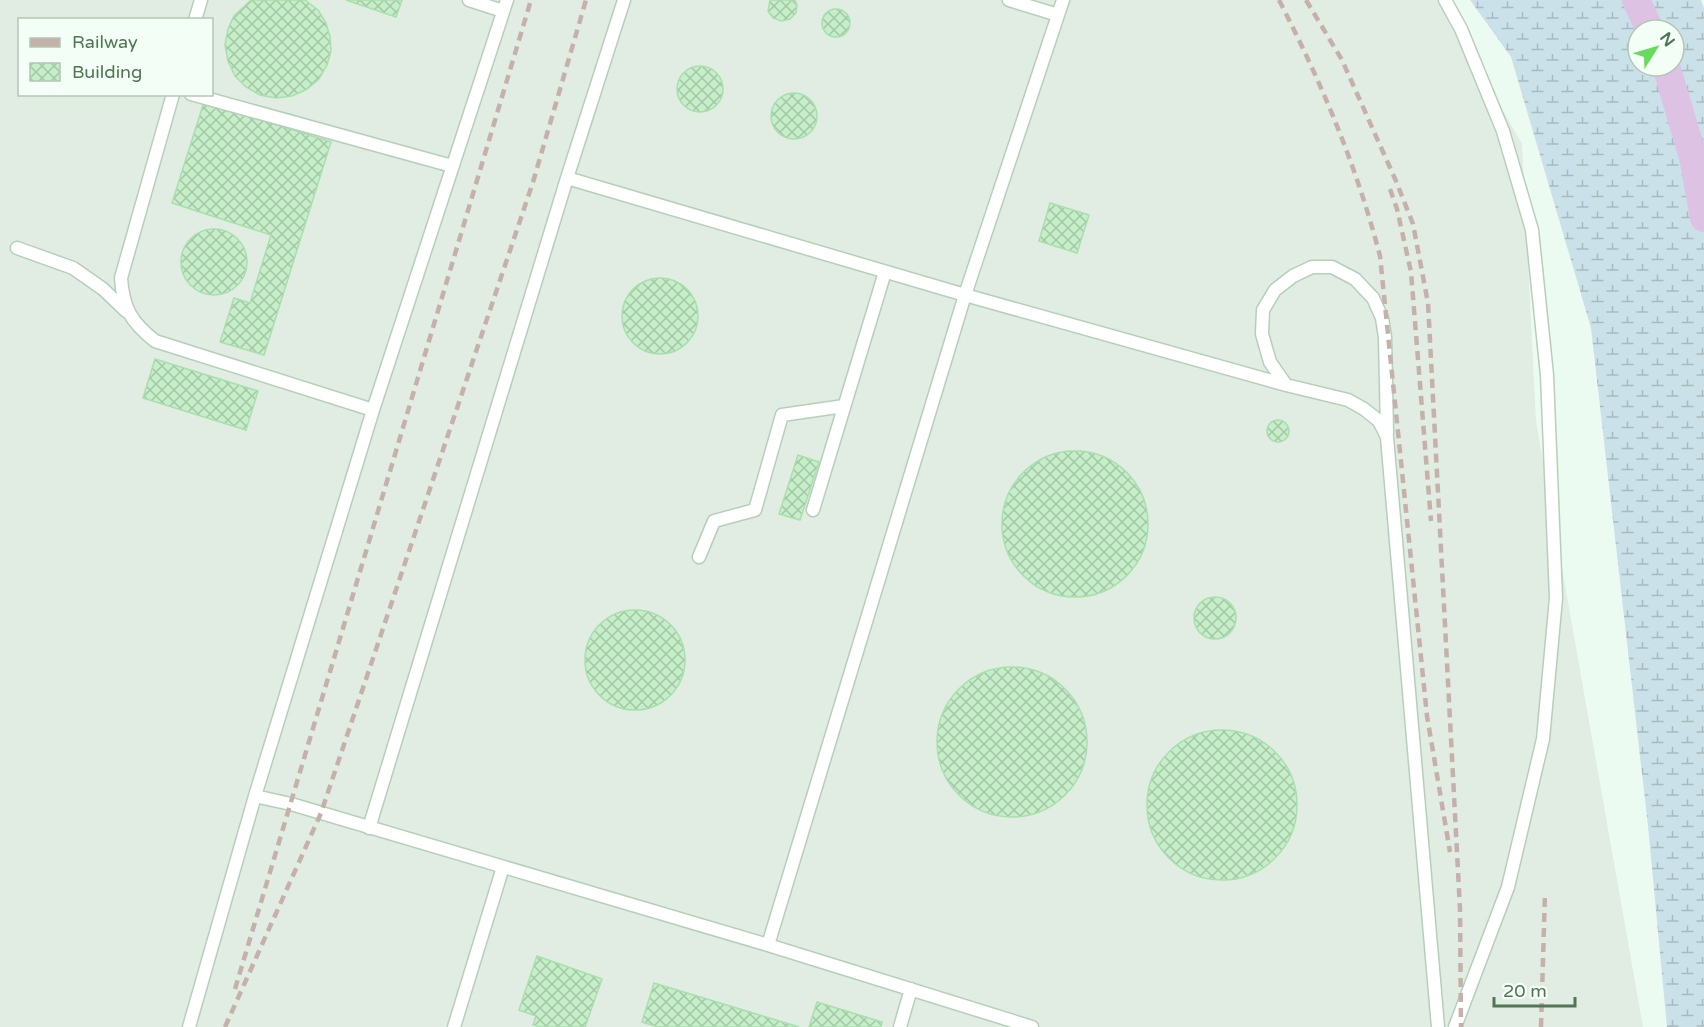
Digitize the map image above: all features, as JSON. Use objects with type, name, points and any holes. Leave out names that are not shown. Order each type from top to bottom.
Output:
[{"type":"lane","points":[[196,18],[201,0]]},
{"type":"lane","points":[[189,1027],[255,796],[373,410],[505,6],[469,0]]},
{"type":"lane","points":[[369,828],[567,178],[624,0]]},
{"type":"lane","points":[[1009,0],[1058,15]]},
{"type":"lane","points":[[768,945],[965,296],[1063,0]]},
{"type":"lane","points":[[1445,0],[1461,29],[1503,131],[1532,230],[1547,375],[1556,598],[1543,739],[1508,887],[1455,1027]]},
{"type":"lane","points":[[130,315],[123,298],[121,278],[172,96]]},
{"type":"lane","points":[[198,96],[452,166]]},
{"type":"lane","points":[[567,178],[965,296],[1348,400],[1379,421],[1387,437]]},
{"type":"lane","points":[[17,248],[73,268],[103,289],[130,315],[141,330],[155,341],[373,410]]},
{"type":"lane","points":[[1286,385],[1270,362],[1262,334],[1263,310],[1275,290],[1293,276],[1312,267],[1332,267],[1355,279],[1373,298],[1382,318],[1385,337],[1387,437],[1438,1027]]},
{"type":"lane","points":[[813,510],[885,272]]},
{"type":"lane","points":[[699,557],[714,521],[755,510],[782,415],[844,406]]},
{"type":"lane","points":[[255,796],[291,804],[768,945],[1032,1027]]},
{"type":"lane","points":[[454,1027],[503,867]]},
{"type":"lane","points":[[900,1027],[911,989]]},
{"type":"shaded area","points":[[0,0],[1440,0],[1522,144],[1536,421],[1643,1027],[0,1027]]},
{"type":"green space","points":[[1470,0],[1701,0],[1704,8],[1704,1027],[1667,1027],[1648,826],[1591,328],[1511,57]]},
{"type":"building","points":[[251,0],[305,0],[318,10],[326,23],[331,51],[327,65],[319,79],[307,89],[292,96],[276,98],[260,95],[246,87],[235,76],[228,61],[225,45],[228,29],[234,16]]},
{"type":"building","points":[[346,0],[402,0],[396,17]]},
{"type":"building","points":[[770,0],[795,0],[796,13],[790,19],[781,21],[773,18],[768,11]]},
{"type":"building","points":[[836,9],[846,13],[850,23],[846,33],[836,37],[826,33],[822,23],[826,13]]},
{"type":"building","points":[[700,66],[716,73],[723,89],[716,105],[700,112],[684,105],[677,89],[684,73]]},
{"type":"building","points":[[794,93],[803,94],[810,100],[816,107],[816,125],[810,132],[803,138],[794,139],[785,138],[778,132],[772,125],[771,116],[772,107],[778,100],[785,94]]},
{"type":"building","points":[[204,102],[331,142],[264,355],[220,342],[234,298],[250,303],[271,235],[172,203]]},
{"type":"building","points":[[1050,203],[1089,215],[1077,253],[1039,241]]},
{"type":"building","points":[[214,229],[227,232],[237,239],[244,249],[247,262],[244,275],[237,285],[227,292],[214,295],[201,292],[191,285],[184,275],[181,262],[184,249],[191,239],[201,232]]},
{"type":"building","points":[[653,278],[667,278],[681,284],[692,295],[698,309],[695,331],[687,343],[667,354],[653,354],[639,348],[628,337],[622,323],[622,309],[628,295],[639,284]]},
{"type":"building","points":[[155,359],[258,391],[246,430],[143,398]]},
{"type":"building","points":[[1278,420],[1286,423],[1289,431],[1286,439],[1278,442],[1270,439],[1267,431],[1270,423]]},
{"type":"building","points":[[1075,451],[1089,452],[1103,457],[1116,463],[1127,472],[1136,483],[1142,496],[1147,510],[1147,538],[1142,552],[1136,565],[1127,576],[1116,585],[1103,591],[1089,596],[1075,597],[1061,596],[1047,591],[1034,585],[1023,576],[1014,565],[1008,552],[1003,538],[1002,524],[1003,510],[1008,496],[1014,483],[1023,472],[1034,463],[1047,457],[1061,452]]},
{"type":"building","points":[[798,455],[819,462],[800,520],[779,514]]},
{"type":"building","points":[[1215,597],[1223,598],[1230,603],[1235,610],[1235,626],[1230,633],[1223,638],[1215,639],[1207,638],[1200,633],[1195,626],[1194,618],[1195,610],[1200,603],[1207,598]]},
{"type":"building","points":[[635,610],[654,614],[670,625],[681,641],[685,660],[681,679],[670,695],[654,706],[635,710],[616,706],[600,695],[589,679],[585,660],[589,641],[600,625],[616,614]]},
{"type":"building","points":[[1012,667],[1041,673],[1065,689],[1081,713],[1087,742],[1081,771],[1065,795],[1041,811],[1012,817],[983,811],[959,795],[943,771],[937,742],[943,713],[959,689],[983,673]]},
{"type":"building","points":[[1222,730],[1251,736],[1275,752],[1291,776],[1297,805],[1291,834],[1275,858],[1251,874],[1222,880],[1193,874],[1169,858],[1153,834],[1147,805],[1153,776],[1169,752],[1193,736]]},
{"type":"building","points":[[537,956],[602,979],[585,1027],[540,1027],[533,1025],[536,1016],[519,1010]]},
{"type":"building","points":[[654,983],[799,1027],[658,1027],[642,1022]]},
{"type":"building","points":[[817,1002],[882,1022],[881,1027],[809,1027]]},
{"type":"waterway","points":[[1636,0],[1644,18]]},
{"type":"waterway","points":[[1670,78],[1693,157],[1704,218]]},
{"type":"railway","points":[[235,989],[531,0]]},
{"type":"railway","points":[[225,1027],[321,813],[533,182],[586,0]]},
{"type":"railway","points":[[1279,0],[1310,62],[1337,125],[1371,222],[1380,256],[1427,716],[1450,852]]},
{"type":"railway","points":[[1306,0],[1342,60],[1396,181],[1413,224],[1428,303],[1460,909],[1461,1027]]},
{"type":"railway","points":[[1390,189],[1397,209],[1411,272],[1431,521]]},
{"type":"railway","points":[[1541,1027],[1545,893]]}]
